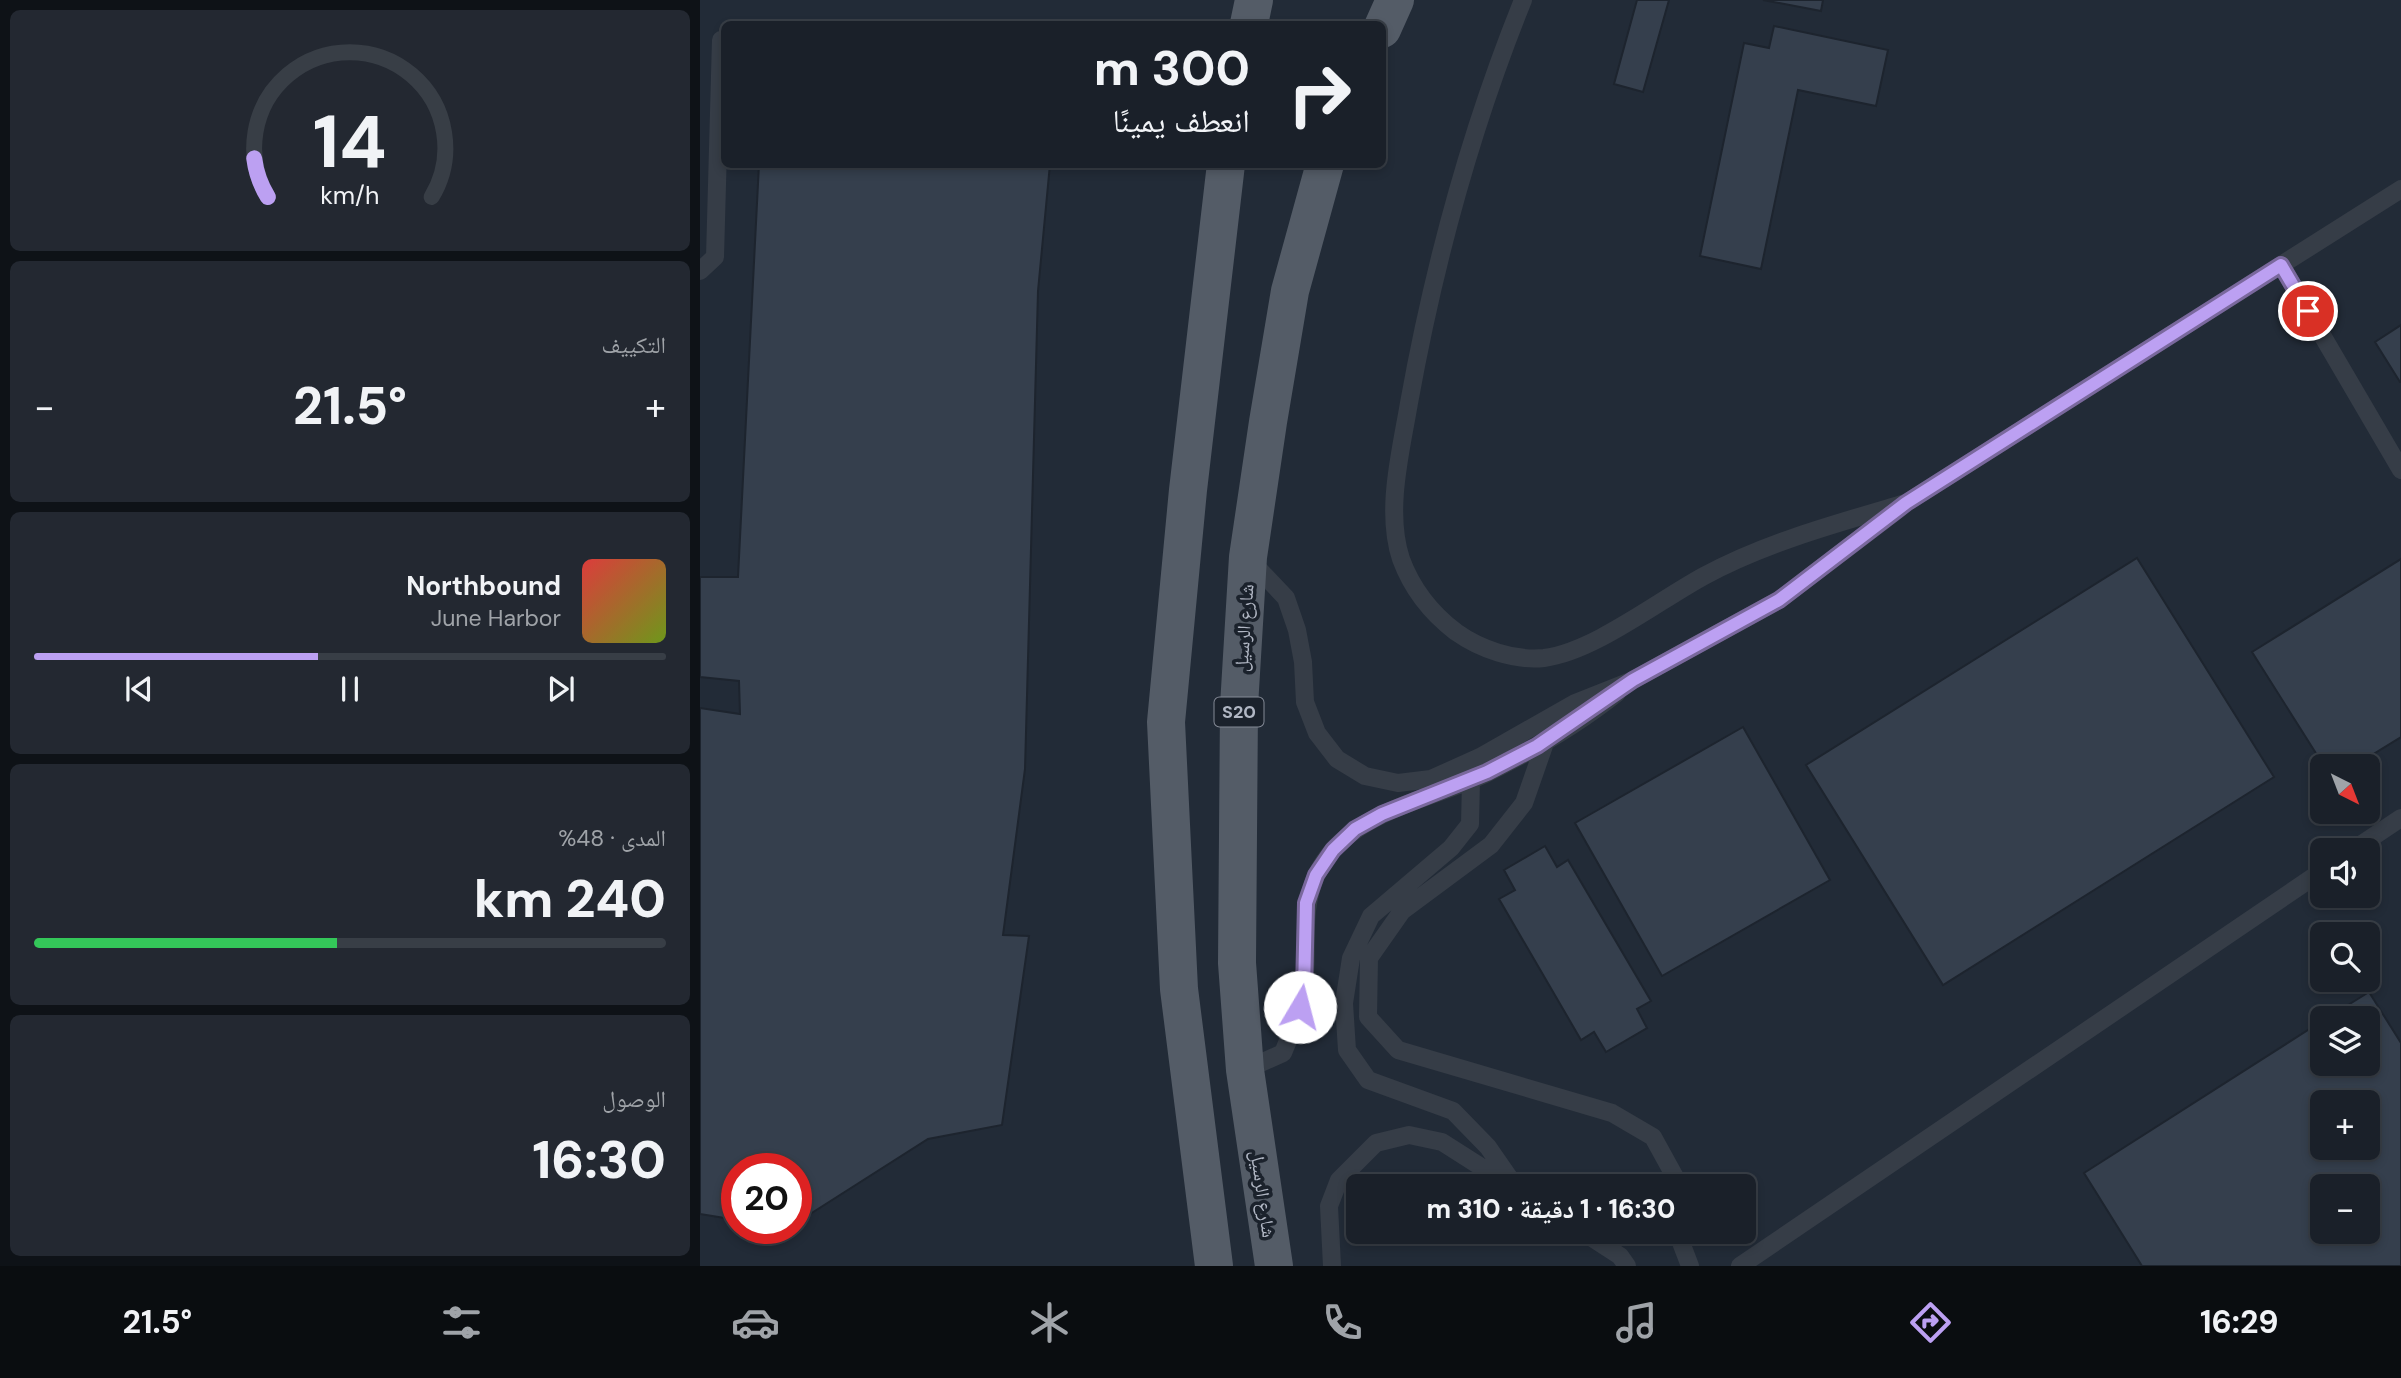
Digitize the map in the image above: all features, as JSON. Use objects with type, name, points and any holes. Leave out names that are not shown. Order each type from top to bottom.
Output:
[{"type":"main road","points":[[1250,21],[1254,0]]},
{"type":"main road","points":[[1214,1266],[1179,989],[1166,722],[1194,435],[1226,168]]},
{"type":"main road","name":"شارع الرسيل","points":[[1274,1266],[1245,1070],[1237,963],[1239,706],[1248,557],[1290,291],[1324,168]]},
{"type":"lane","points":[[1524,0],[1494,72],[1461,174],[1427,303],[1406,422],[1395,521],[1401,557],[1416,591],[1440,620],[1469,641],[1504,654],[1541,659],[1570,653],[1706,575],[1771,547],[1906,503]]},
{"type":"lane","points":[[700,271],[715,257],[721,40]]},
{"type":"lane","points":[[1245,1070],[1283,1053],[1304,991],[1306,903],[1316,875],[1333,850],[1355,829],[1382,814],[1471,779],[1545,740],[1633,680],[1779,600],[1906,503],[2401,189]]},
{"type":"lane","points":[[2281,265],[2401,470]]},
{"type":"lane","points":[[1248,557],[1286,598],[1297,629],[1303,662],[1305,702],[1317,733],[1337,759],[1366,776],[1398,783],[1431,779],[1492,750],[1575,704],[1633,680]]},
{"type":"lane","points":[[1545,740],[1524,803],[1491,845],[1402,911],[1369,958],[1368,1017],[1398,1050],[1612,1113],[1653,1137],[1673,1174]]},
{"type":"lane","points":[[1471,779],[1471,824],[1451,848],[1371,916],[1351,958],[1344,1003],[1347,1050],[1368,1080],[1453,1111],[1488,1147],[1506,1174]]},
{"type":"lane","points":[[2371,838],[2401,818]]},
{"type":"lane","points":[[1740,1266],[2310,879]]},
{"type":"lane","points":[[1332,1266],[1329,1206],[1339,1180],[1376,1143],[1409,1135],[1442,1142],[1494,1174]]},
{"type":"lane","points":[[1602,1244],[1620,1256],[1628,1266]]},
{"type":"lane","points":[[1682,1244],[1690,1266]]},
{"type":"building","points":[[1637,0],[1669,0],[1643,92],[1614,84]]},
{"type":"building","points":[[1763,0],[1823,0],[1821,11]]},
{"type":"building","points":[[1774,26],[1888,50],[1876,106],[1798,90],[1761,269],[1700,256],[1744,43],[1769,48]]},
{"type":"building","points":[[759,168],[1050,168],[1038,291],[1025,769],[1003,935],[1029,936],[1002,1125],[928,1139],[812,1213],[812,1153],[721,1153],[721,1217],[700,1214],[700,708],[740,714],[739,681],[700,677],[700,577],[738,577]]},
{"type":"building","points":[[2401,325],[2401,382],[2400,382],[2375,342]]},
{"type":"building","points":[[2137,558],[2274,777],[1943,985],[1806,765]]},
{"type":"building","points":[[2401,559],[2401,737],[2373,754],[2316,754],[2252,652]]},
{"type":"building","points":[[1743,727],[1830,880],[1662,976],[1575,823]]},
{"type":"building","points":[[1545,846],[1557,867],[1568,860],[1651,1001],[1637,1009],[1647,1028],[1606,1052],[1594,1032],[1581,1040],[1499,899],[1515,890],[1504,870]]},
{"type":"building","points":[[2369,992],[2378,1006],[2346,1006]]},
{"type":"building","points":[[2380,1010],[2401,1043],[2401,1266],[2142,1266],[2084,1173],[2310,1029],[2310,1076],[2380,1076]]},
{"type":"route","points":[[1300,1007],[1304,991],[1306,903],[1316,875],[1333,850],[1355,829],[1382,814],[1487,772],[1537,746],[1583,717],[1633,680],[1779,600],[1906,503],[2281,265],[2308,311]]}]
